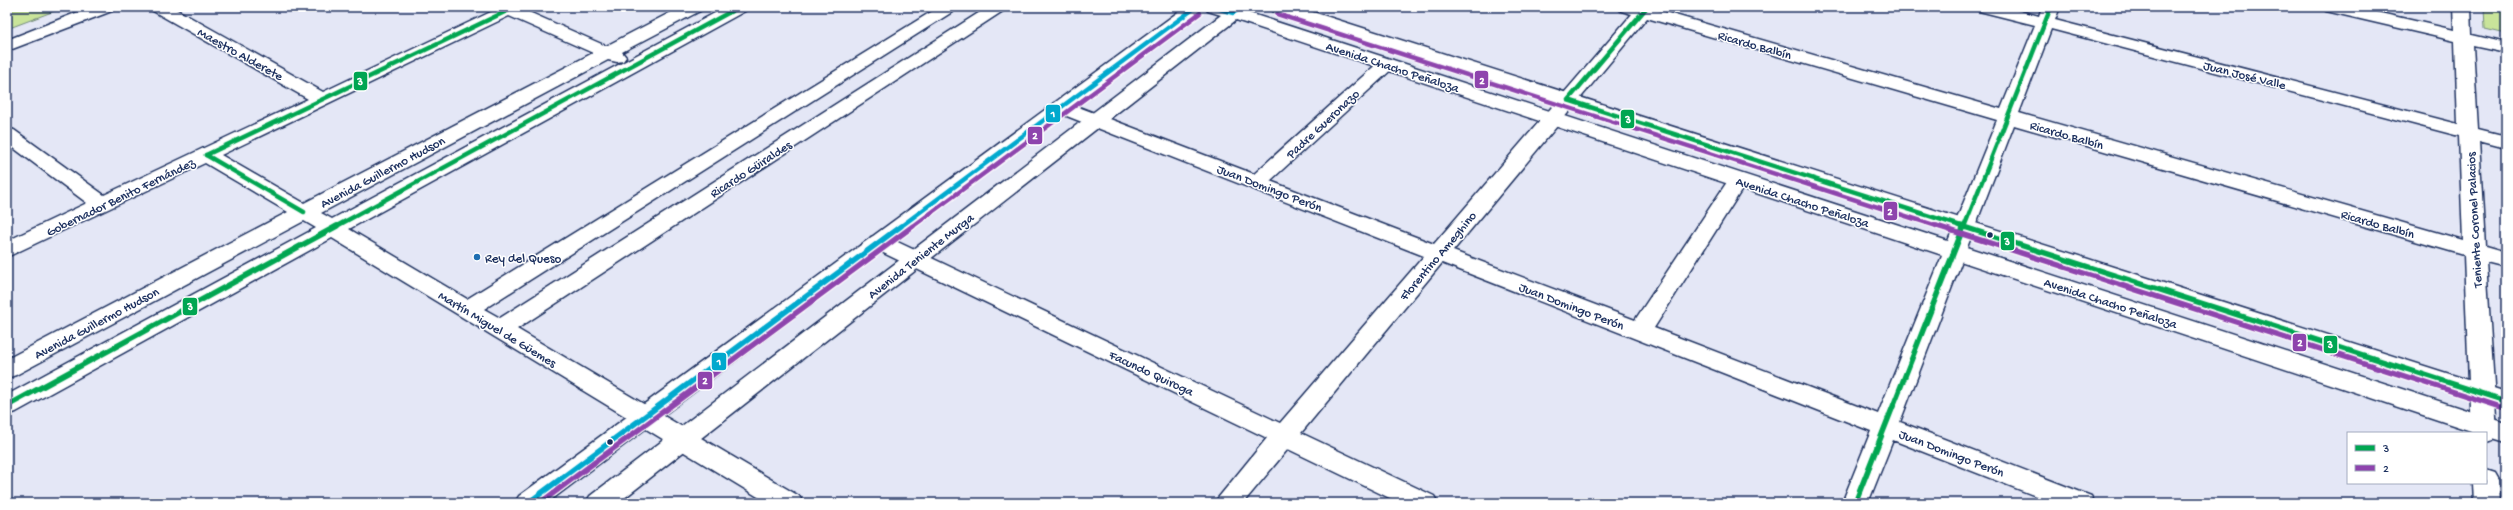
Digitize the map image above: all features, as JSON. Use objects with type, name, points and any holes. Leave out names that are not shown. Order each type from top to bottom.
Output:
[{"type":"street","points":[[7,46],[106,7]]},
{"type":"street","name":"Maestro Alderete","points":[[159,7],[322,99]]},
{"type":"street","name":"Avenida Guillermo Hudson","points":[[7,369],[694,7]]},
{"type":"street","name":"Avenida Guillermo Hudson","points":[[7,406],[739,7]]},
{"type":"street","points":[[468,309],[951,7]]},
{"type":"street","name":"Ricardo Güiraldes","points":[[500,329],[1000,7]]},
{"type":"street","points":[[528,503],[1196,7]]},
{"type":"street","name":"Avenida Chacho Peñaloza","points":[[1279,7],[2506,401]]},
{"type":"street","name":"Juan José Valle","points":[[1984,7],[2048,15],[2506,142]]},
{"type":"street","points":[[2332,7],[2506,48]]},
{"type":"street","name":"Teniente Coronel Palacios","points":[[2462,7],[2483,429]]},
{"type":"street","points":[[509,8],[606,53],[636,64]]},
{"type":"street","name":"Gobernador Benito Fernández","points":[[7,250],[509,8]]},
{"type":"street","name":"Avenida Chacho Peñaloza","points":[[1229,9],[1386,64],[1955,251],[2483,429],[2506,433]]},
{"type":"street","name":"Avenida Teniente Murga","points":[[599,503],[1095,120],[1229,9]]},
{"type":"street","name":"Florentino Ameghino","points":[[1227,503],[1568,100],[1639,9]]},
{"type":"street","name":"Ricardo Balbín","points":[[1639,9],[2506,260]]},
{"type":"street","points":[[1855,503],[2048,15]]},
{"type":"street","points":[[904,36],[935,49]]},
{"type":"street","name":"Padre Gueronazo","points":[[1257,182],[1386,64]]},
{"type":"street","name":"Juan Domingo Perón","points":[[1061,107],[2082,503]]},
{"type":"street","points":[[766,122],[799,137]]},
{"type":"street","points":[[7,134],[102,204]]},
{"type":"street","name":"Martín Miguel de Güemes","points":[[206,155],[468,309],[790,503]]},
{"type":"street","points":[[1640,331],[1738,180]]},
{"type":"street","name":"Facundo Quiroga","points":[[879,242],[1425,503]]},
{"type":"street","points":[[2486,484],[2487,503]]},
{"type":"green space","points":[[7,7],[65,7],[7,29]]},
{"type":"green space","points":[[2484,7],[2506,7],[2506,34],[2485,29]]},
{"type":"transit line","name":"3","points":[[206,155],[515,7]]},
{"type":"transit line","name":"3","points":[[7,406],[739,7]]},
{"type":"transit line","name":"1","points":[[528,503],[1196,7]]},
{"type":"transit line","name":"1","points":[[1214,7],[1233,13],[1242,7]]},
{"type":"transit line","name":"3","points":[[1647,7],[1568,100],[2506,401]]},
{"type":"transit line","name":"3","points":[[1855,503],[2051,7]]},
{"type":"transit line","name":"2","points":[[540,503],[1200,13]]},
{"type":"transit line","name":"2","points":[[1277,14],[2504,408]]},
{"type":"transit line","name":"3","points":[[206,155],[304,212]]},
{"type":"place","name":"Rey del Queso","points":[[477,257]]}]
